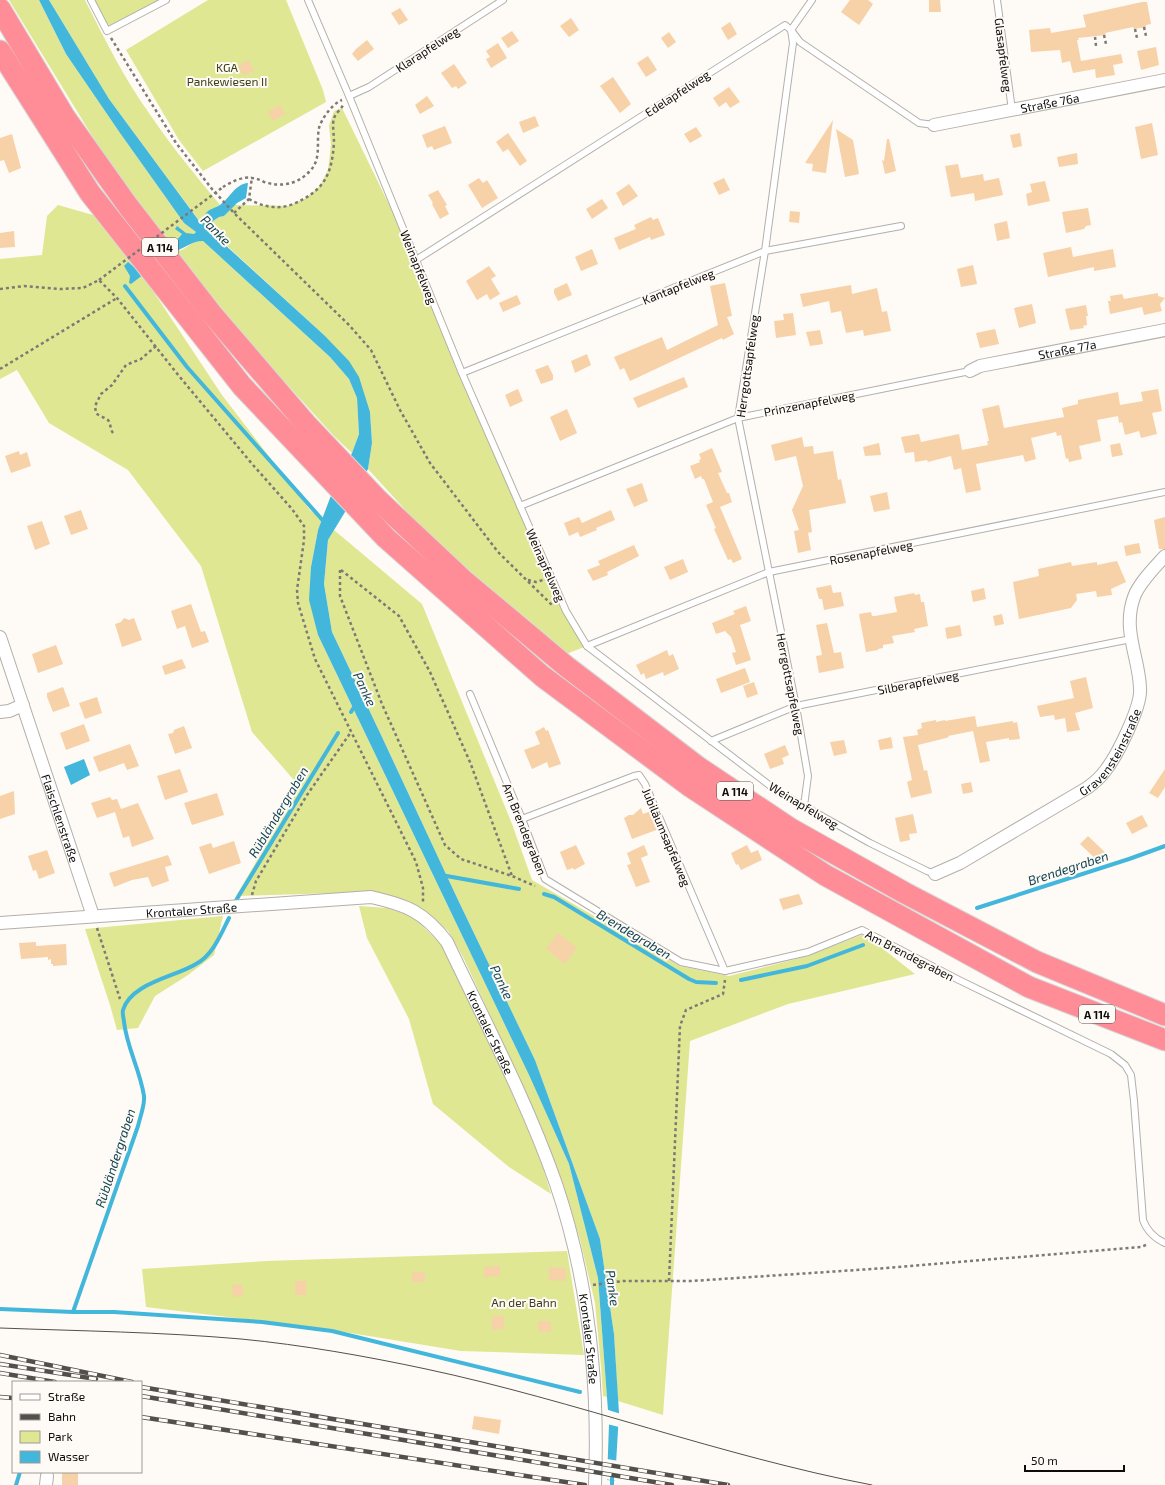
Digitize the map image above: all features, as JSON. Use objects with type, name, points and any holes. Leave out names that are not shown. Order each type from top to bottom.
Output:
[{"type":"highway","name":"A 114","points":[[0,9],[64,116],[128,206],[211,314],[307,425],[361,483],[462,579],[567,667],[698,767],[791,829],[898,890],[1037,962],[1165,1016]]},
{"type":"highway","name":"A 114","points":[[0,51],[90,193],[242,386],[386,538],[542,676],[690,787],[825,875],[1029,987],[1165,1040]]},
{"type":"street","name":"Straße 76a","points":[[934,125],[1165,80]]},
{"type":"street","name":"Straße 77a","points":[[970,371],[980,366],[1165,330]]},
{"type":"street","name":"Gravensteinstraße","points":[[935,874],[960,863],[1088,788],[1105,771],[1135,714],[1140,701],[1140,688],[1130,639],[1130,616],[1134,597],[1147,577],[1165,556]]},
{"type":"street","name":"Flaischlenstraße","points":[[0,638],[94,916]]},
{"type":"street","points":[[0,712],[9,711],[23,705]]},
{"type":"street","name":"Krontaler Straße","points":[[0,923],[371,897],[394,902],[419,913],[438,930],[447,942],[522,1098],[556,1185],[573,1242],[586,1302],[595,1395],[596,1443],[594,1485]]},
{"type":"lane","points":[[91,0],[107,31],[161,1]]},
{"type":"lane","name":"Weinapfelweg","points":[[308,0],[350,96],[462,373],[566,611],[587,646],[776,791],[870,843],[935,874]]},
{"type":"lane","name":"Klarapfelweg","points":[[350,96],[369,87],[503,0]]},
{"type":"lane","points":[[812,0],[790,30],[800,42],[919,123],[934,125]]},
{"type":"lane","name":"Glasapfelweg","points":[[997,0],[1012,110]]},
{"type":"lane","name":"Edelapfelweg","points":[[416,260],[784,24],[790,30]]},
{"type":"lane","name":"Herrgottsapfelweg","points":[[790,30],[793,43],[765,251],[738,418],[796,706],[808,776],[804,806]]},
{"type":"lane","name":"Kantapfelweg","points":[[462,373],[765,251],[901,226]]},
{"type":"lane","name":"Prinzenapfelweg","points":[[520,506],[738,418],[970,371]]},
{"type":"lane","name":"Rosenapfelweg","points":[[587,646],[769,572],[1165,492]]},
{"type":"lane","name":"Silberapfelweg","points":[[711,741],[796,706],[1130,639]]},
{"type":"lane","name":"Am Brendegraben","points":[[470,694],[522,818],[544,879],[681,962],[725,970],[808,952],[862,930],[959,980],[1111,1054],[1125,1065],[1131,1075],[1143,1220],[1146,1228],[1157,1240]]},
{"type":"lane","name":"Jubiläumsapfelweg","points":[[522,818],[639,775],[645,784],[725,970]]},
{"type":"lane","points":[[1157,1240],[1165,1243]]},
{"type":"path","points":[[1144,27],[1146,36]]},
{"type":"path","points":[[1135,29],[1137,38]]},
{"type":"path","points":[[107,31],[176,143],[212,189],[234,213],[349,325],[371,350],[400,410],[430,463],[498,552],[555,607]]},
{"type":"path","points":[[1104,35],[1106,44]]},
{"type":"path","points":[[1095,37],[1096,46]]},
{"type":"path","points":[[0,289],[24,286],[60,289],[83,288],[99,280],[223,187],[240,179],[252,177],[278,185],[288,184],[300,179],[310,171],[317,158],[319,127],[337,102],[350,96]]},
{"type":"path","points":[[249,199],[255,203],[273,207],[288,206],[306,199],[317,190],[328,175],[332,166],[334,118],[350,96]]},
{"type":"path","points":[[234,213],[249,199],[252,177]]},
{"type":"path","points":[[99,280],[117,298],[248,459],[292,509],[304,526],[304,540],[297,590],[298,603],[315,659],[416,862],[424,888],[423,907],[419,913]]},
{"type":"path","points":[[0,369],[117,298]]},
{"type":"path","points":[[113,433],[107,419],[96,413],[95,406],[101,394],[112,384],[126,365],[141,359],[156,346]]},
{"type":"path","points":[[512,876],[470,762],[430,672],[398,616],[340,570],[340,596],[342,603],[382,704],[445,845],[461,860],[512,876],[535,886]]},
{"type":"path","points":[[252,905],[252,891],[256,881],[307,795],[351,732]]},
{"type":"path","points":[[94,916],[120,1000]]},
{"type":"path","points":[[669,1281],[680,1026],[686,1010],[723,994],[725,970]]},
{"type":"path","points":[[594,1285],[615,1281],[700,1281],[886,1268],[1141,1247],[1157,1240]]},
{"type":"green space","points":[[9,0],[39,0],[66,54],[184,223],[196,232],[194,234],[182,234],[175,242],[173,241],[169,243],[110,165]]},
{"type":"green space","points":[[49,0],[85,0],[116,60],[159,128],[220,205],[206,214],[203,226],[109,99]]},
{"type":"green space","points":[[87,0],[160,0],[104,33]]},
{"type":"green space","name":"KGA Pankewiesen II","points":[[208,0],[286,0],[323,90],[326,102],[203,171],[179,140],[126,50]]},
{"type":"green space","points":[[342,108],[416,260],[566,611],[587,646],[566,654],[491,590],[421,527],[368,469],[372,443],[370,412],[324,335],[212,232],[213,221],[224,216],[234,205],[288,206],[306,198],[320,186],[328,170],[331,145],[329,126],[334,111]]},
{"type":"green space","points":[[58,205],[100,217],[145,279],[222,395],[310,510],[322,520],[318,530],[311,567],[318,635],[529,1075],[569,1164],[598,1278],[607,1397],[603,1396],[595,1303],[580,1240],[563,1184],[527,1095],[464,959],[448,931],[418,907],[373,892],[236,896],[300,787],[252,732],[201,566],[128,470],[49,423],[17,370],[0,379],[0,259],[42,255],[47,216]]},
{"type":"green space","points":[[196,241],[203,241],[330,357],[349,379],[357,398],[359,434],[352,453],[334,436],[224,315],[176,251],[182,250]]},
{"type":"green space","points":[[334,530],[422,604],[512,824],[532,880],[680,966],[729,976],[808,956],[864,934],[915,974],[788,1004],[690,1041],[663,1415],[618,1401],[614,1334],[600,1239],[535,1060],[332,632],[324,584],[328,540]]},
{"type":"green space","points":[[359,906],[387,908],[413,917],[442,945],[536,1145],[551,1194],[509,1167],[433,1104],[409,1019],[367,938]]},
{"type":"green space","points":[[223,916],[214,955],[188,975],[155,996],[138,1028],[117,1030],[85,929]]},
{"type":"green space","name":"An der Bahn","points":[[567,1251],[584,1355],[461,1351],[326,1329],[146,1307],[142,1269],[266,1261]]},
{"type":"water","points":[[39,0],[49,0],[109,99],[202,225],[207,212],[224,202],[240,186],[248,183],[246,198],[237,203],[224,216],[213,221],[212,233],[324,335],[349,361],[359,377],[370,412],[372,443],[368,469],[328,540],[324,584],[332,632],[535,1060],[600,1239],[614,1334],[619,1413],[615,1481],[607,1480],[609,1424],[598,1278],[569,1164],[529,1075],[318,635],[309,600],[311,567],[318,530],[330,498],[352,453],[359,434],[357,398],[349,379],[330,357],[203,241],[195,242],[173,252],[131,284],[129,283],[130,276],[124,266],[128,262],[134,267],[173,241],[175,242],[182,234],[175,229],[177,226],[186,233],[194,234],[196,232],[184,223],[66,54]]},
{"type":"water","points":[[84,759],[90,775],[71,785],[64,767]]},
{"type":"pier","points":[[605,1409],[621,1414],[619,1427],[607,1424]]},
{"type":"pier","points":[[607,1459],[619,1461],[617,1481],[605,1479]]},
{"type":"building","points":[[850,0],[868,0],[873,4],[859,25],[841,12]]},
{"type":"building","points":[[929,0],[940,0],[941,12],[929,12]]},
{"type":"building","points":[[1147,2],[1151,24],[1146,25],[1146,27],[1134,29],[1133,27],[1105,33],[1106,35],[1078,38],[1079,40],[1077,40],[1081,61],[1121,54],[1123,63],[1113,65],[1115,75],[1096,78],[1095,69],[1073,73],[1070,61],[1062,63],[1060,50],[1031,52],[1029,30],[1050,28],[1051,33],[1086,27],[1083,15]]},
{"type":"building","points":[[400,8],[408,20],[399,25],[391,13]]},
{"type":"building","points":[[571,18],[579,30],[569,37],[560,26]]},
{"type":"building","points":[[730,22],[737,34],[728,40],[721,28]]},
{"type":"building","points":[[512,31],[519,41],[508,48],[501,38]]},
{"type":"building","points":[[669,32],[676,42],[668,48],[661,38]]},
{"type":"building","points":[[367,40],[374,49],[358,61],[352,54]]},
{"type":"building","points":[[498,43],[507,58],[491,68],[486,59],[490,57],[486,51]]},
{"type":"building","points":[[1156,47],[1159,65],[1141,70],[1137,51]]},
{"type":"building","points":[[648,56],[657,70],[646,77],[637,63]]},
{"type":"building","points":[[248,60],[254,70],[244,76],[238,66]]},
{"type":"building","points":[[454,64],[467,83],[458,89],[456,86],[452,88],[441,73]]},
{"type":"building","points":[[613,77],[631,104],[620,113],[600,86]]},
{"type":"building","points":[[729,87],[740,102],[730,108],[726,102],[719,107],[713,98]]},
{"type":"building","points":[[427,96],[434,106],[420,114],[415,105]]},
{"type":"building","points":[[280,105],[285,114],[273,121],[268,112]]},
{"type":"building","points":[[535,116],[539,126],[523,133],[519,122]]},
{"type":"building","points":[[833,120],[826,173],[812,171],[813,164],[805,163]]},
{"type":"building","points":[[1152,123],[1158,155],[1141,159],[1135,127]]},
{"type":"building","points":[[445,126],[452,143],[434,150],[432,146],[427,148],[422,135]]},
{"type":"building","points":[[696,127],[702,136],[690,143],[684,134]]},
{"type":"building","points":[[836,129],[853,140],[859,174],[845,177]]},
{"type":"building","points":[[508,133],[527,161],[520,166],[508,149],[503,152],[496,142]]},
{"type":"building","points":[[1020,133],[1022,146],[1013,148],[1010,135]]},
{"type":"building","points":[[12,134],[21,168],[9,173],[4,160],[0,161],[0,138]]},
{"type":"building","points":[[887,139],[889,139],[896,171],[885,174],[882,160],[884,161]]},
{"type":"building","points":[[1077,153],[1078,164],[1059,167],[1057,157]]},
{"type":"building","points":[[958,164],[961,178],[983,174],[984,181],[999,178],[1003,195],[975,201],[974,193],[951,197],[945,166]]},
{"type":"building","points":[[479,178],[483,183],[487,180],[498,198],[482,208],[468,185]]},
{"type":"building","points":[[724,178],[730,190],[719,195],[713,183]]},
{"type":"building","points":[[1045,181],[1050,201],[1028,206],[1026,194],[1032,192],[1030,184]]},
{"type":"building","points":[[629,184],[638,196],[623,206],[616,193]]},
{"type":"building","points":[[438,190],[447,205],[445,206],[449,214],[440,219],[428,195]]},
{"type":"building","points":[[602,199],[608,208],[592,219],[586,209]]},
{"type":"building","points":[[1088,208],[1091,225],[1086,226],[1084,229],[1066,233],[1062,212]]},
{"type":"building","points":[[790,211],[800,212],[799,223],[789,222]]},
{"type":"building","points":[[651,217],[653,220],[658,218],[665,235],[651,240],[650,237],[619,250],[614,238],[636,229],[634,225]]},
{"type":"building","points":[[1007,221],[1010,238],[997,241],[994,224]]},
{"type":"building","points":[[14,231],[15,247],[0,248],[0,233]]},
{"type":"building","points":[[1071,247],[1073,257],[1113,249],[1116,267],[1094,271],[1094,267],[1048,277],[1043,253]]},
{"type":"building","points":[[592,249],[598,264],[581,271],[575,257]]},
{"type":"building","points":[[973,265],[977,284],[961,287],[957,269]]},
{"type":"building","points":[[489,266],[496,276],[491,279],[500,294],[490,300],[487,294],[477,300],[466,281]]},
{"type":"building","points":[[567,283],[572,295],[558,301],[554,293],[554,289]]},
{"type":"building","points":[[725,283],[732,316],[727,317],[734,334],[723,340],[722,338],[630,381],[624,368],[620,370],[614,357],[662,337],[667,350],[718,325],[710,286]]},
{"type":"building","points":[[851,285],[852,294],[877,288],[882,312],[887,311],[891,331],[864,336],[863,330],[846,333],[841,311],[831,313],[829,301],[803,307],[800,294]]},
{"type":"building","points":[[1158,293],[1158,296],[1165,298],[1160,304],[1162,311],[1144,315],[1142,307],[1110,314],[1108,301],[1111,301],[1110,296],[1122,294],[1124,299]]},
{"type":"building","points":[[517,295],[521,304],[503,312],[499,303]]},
{"type":"building","points":[[1032,304],[1036,323],[1019,328],[1014,308]]},
{"type":"building","points":[[1086,305],[1088,316],[1086,316],[1087,325],[1083,326],[1084,328],[1070,330],[1065,309]]},
{"type":"building","points":[[793,313],[796,335],[776,338],[774,321],[784,320],[783,314]]},
{"type":"building","points":[[995,329],[999,344],[980,348],[976,333]]},
{"type":"building","points":[[820,330],[823,344],[810,346],[806,332]]},
{"type":"building","points":[[587,354],[591,365],[575,373],[571,361]]},
{"type":"building","points":[[548,365],[553,375],[553,380],[541,384],[535,370]]},
{"type":"building","points":[[684,377],[688,387],[638,408],[633,398]]},
{"type":"building","points":[[518,389],[523,401],[510,407],[505,395]]},
{"type":"building","points":[[1158,389],[1162,411],[1152,413],[1157,434],[1141,438],[1139,431],[1125,435],[1122,422],[1119,423],[1118,416],[1097,420],[1101,441],[1079,446],[1082,459],[1069,462],[1068,458],[1066,459],[1061,435],[1057,436],[1056,432],[1031,438],[1036,459],[1025,462],[1023,455],[976,464],[981,490],[966,493],[961,468],[954,470],[951,456],[928,462],[927,460],[915,462],[914,452],[905,453],[901,437],[919,434],[921,442],[959,434],[962,450],[988,445],[987,441],[989,441],[982,409],[999,405],[1004,428],[1064,417],[1062,408],[1078,404],[1078,400],[1118,392],[1120,405],[1143,401],[1141,392]]},
{"type":"building","points":[[567,409],[577,433],[560,441],[550,417]]},
{"type":"building","points":[[802,437],[804,447],[813,446],[814,454],[833,451],[838,480],[841,479],[846,503],[809,510],[812,532],[808,533],[811,550],[798,553],[794,531],[799,530],[792,510],[803,486],[796,456],[775,461],[771,445]]},
{"type":"building","points":[[879,443],[881,455],[865,456],[863,447]]},
{"type":"building","points":[[1120,443],[1123,455],[1112,457],[1110,445]]},
{"type":"building","points":[[712,448],[722,472],[718,473],[727,493],[729,493],[732,502],[720,507],[742,559],[733,563],[731,559],[728,560],[714,529],[716,528],[706,505],[713,502],[704,479],[702,479],[701,476],[695,479],[690,466],[700,462],[699,460],[701,459],[699,454]]},
{"type":"building","points":[[19,451],[20,455],[27,452],[31,466],[11,473],[5,456]]},
{"type":"building","points":[[642,483],[648,501],[634,507],[626,489]]},
{"type":"building","points":[[887,492],[890,509],[874,512],[870,496]]},
{"type":"building","points":[[81,510],[88,529],[71,535],[64,516]]},
{"type":"building","points":[[611,510],[615,520],[580,537],[578,532],[569,536],[564,523],[579,517],[582,523]]},
{"type":"building","points":[[1165,517],[1165,549],[1159,549],[1154,520]]},
{"type":"building","points":[[42,521],[50,544],[35,550],[27,526]]},
{"type":"building","points":[[1139,543],[1141,553],[1126,556],[1124,546]]},
{"type":"building","points":[[634,545],[639,556],[607,572],[608,575],[593,581],[587,570],[600,565],[598,561]]},
{"type":"building","points":[[683,559],[688,572],[670,580],[664,567]]},
{"type":"building","points":[[1117,561],[1126,582],[1111,589],[1112,595],[1097,597],[1096,591],[1076,594],[1077,600],[1071,608],[1019,619],[1013,582],[1039,576],[1038,569],[1071,562],[1072,566],[1097,562],[1097,565]]},
{"type":"building","points":[[831,585],[833,593],[841,592],[844,606],[824,610],[822,599],[819,599],[816,588]]},
{"type":"building","points":[[984,588],[986,599],[973,602],[971,591]]},
{"type":"building","points":[[914,593],[915,595],[920,594],[921,602],[924,602],[928,626],[914,629],[915,632],[892,636],[894,643],[883,645],[883,648],[878,650],[866,652],[859,614],[871,612],[872,616],[875,616],[897,612],[894,597]]},
{"type":"building","points":[[191,604],[201,632],[205,631],[209,642],[192,648],[185,626],[177,629],[171,611]]},
{"type":"building","points":[[746,606],[751,621],[740,625],[751,660],[736,665],[732,653],[736,652],[731,637],[725,631],[716,634],[712,623],[735,614],[733,611]]},
{"type":"building","points":[[1002,614],[1004,624],[995,626],[993,616]]},
{"type":"building","points":[[124,618],[129,620],[134,618],[142,640],[122,647],[115,624],[121,622]]},
{"type":"building","points":[[827,623],[834,653],[841,652],[844,668],[819,673],[816,656],[822,655],[816,625]]},
{"type":"building","points":[[960,625],[962,636],[947,639],[945,628]]},
{"type":"building","points":[[56,645],[63,664],[38,673],[32,654]]},
{"type":"building","points":[[667,650],[669,656],[673,654],[679,669],[664,676],[663,672],[646,679],[644,673],[641,675],[636,665]]},
{"type":"building","points":[[182,659],[186,668],[165,675],[162,666]]},
{"type":"building","points":[[745,668],[750,682],[721,693],[716,679]]},
{"type":"building","points":[[1086,677],[1093,708],[1075,713],[1080,730],[1067,732],[1065,718],[1055,720],[1054,715],[1040,717],[1037,706],[1074,698],[1070,681]]},
{"type":"building","points":[[754,682],[758,694],[747,698],[743,686]]},
{"type":"building","points":[[63,687],[70,706],[53,712],[47,697],[47,693]]},
{"type":"building","points":[[97,697],[102,713],[85,719],[79,703]]},
{"type":"building","points":[[975,716],[977,727],[1013,721],[1013,723],[1017,722],[1020,739],[1009,740],[1009,738],[986,742],[990,761],[980,763],[973,731],[948,736],[949,737],[918,745],[924,771],[927,770],[932,793],[911,798],[907,782],[912,780],[903,737],[918,735],[917,730],[922,728],[921,723]]},
{"type":"building","points":[[84,724],[90,741],[66,750],[60,733]]},
{"type":"building","points":[[184,726],[192,748],[175,754],[168,734],[173,733],[174,730]]},
{"type":"building","points":[[544,727],[546,731],[548,730],[561,764],[549,768],[547,762],[532,769],[524,750],[540,744],[535,732]]},
{"type":"building","points":[[891,737],[893,748],[880,750],[878,740]]},
{"type":"building","points":[[844,740],[847,753],[834,756],[830,742]]},
{"type":"building","points":[[130,744],[139,766],[127,770],[124,763],[99,772],[93,757]]},
{"type":"building","points":[[785,745],[789,755],[782,758],[784,764],[770,769],[764,754]]},
{"type":"building","points":[[180,769],[188,792],[165,800],[157,776]]},
{"type":"building","points":[[1165,769],[1165,787],[1158,798],[1149,793]]},
{"type":"building","points":[[971,782],[973,792],[963,794],[961,784]]},
{"type":"building","points":[[14,791],[15,814],[0,819],[0,796]]},
{"type":"building","points":[[217,793],[224,815],[192,825],[184,803]]},
{"type":"building","points":[[110,797],[112,800],[117,799],[121,809],[138,803],[154,839],[132,847],[129,836],[123,838],[115,812],[97,818],[91,803]]},
{"type":"building","points":[[641,808],[643,814],[651,811],[659,829],[632,839],[624,818],[629,815],[633,815]]},
{"type":"building","points":[[913,814],[917,833],[909,834],[910,840],[900,842],[895,818]]},
{"type":"building","points":[[1142,815],[1148,826],[1132,834],[1126,823]]},
{"type":"building","points":[[1088,836],[1110,857],[1098,861],[1080,844]]},
{"type":"building","points":[[234,841],[241,863],[209,874],[199,847],[211,843],[213,848]]},
{"type":"building","points":[[576,845],[585,864],[574,870],[573,868],[567,870],[560,852]]},
{"type":"building","points":[[644,845],[648,855],[641,858],[650,882],[636,887],[627,865],[631,864],[627,853]]},
{"type":"building","points":[[747,845],[751,853],[758,850],[762,860],[741,870],[738,864],[736,865],[731,853]]},
{"type":"building","points":[[47,850],[55,873],[39,879],[36,870],[33,871],[28,856]]},
{"type":"building","points":[[168,855],[172,865],[165,867],[169,881],[152,887],[148,877],[132,880],[114,887],[109,873]]},
{"type":"building","points":[[799,894],[803,904],[783,910],[779,899]]},
{"type":"building","points":[[558,933],[577,948],[565,964],[546,949]]},
{"type":"building","points":[[36,942],[36,946],[66,944],[67,965],[53,966],[53,964],[51,964],[51,959],[48,960],[48,957],[21,959],[19,943]]},
{"type":"building","points":[[500,1266],[500,1276],[484,1277],[484,1267]]},
{"type":"building","points":[[549,1267],[566,1268],[565,1281],[549,1280]]},
{"type":"building","points":[[412,1272],[425,1272],[425,1282],[412,1282]]},
{"type":"building","points":[[295,1281],[306,1281],[306,1295],[295,1295]]},
{"type":"building","points":[[242,1284],[243,1296],[233,1297],[232,1285]]},
{"type":"building","points":[[492,1316],[504,1316],[504,1329],[492,1330]]},
{"type":"building","points":[[538,1321],[551,1321],[551,1332],[538,1331]]},
{"type":"building","points":[[474,1416],[501,1420],[499,1434],[472,1429]]},
{"type":"building","points":[[62,1473],[78,1473],[78,1485],[62,1485]]},
{"type":"waterway","points":[[125,286],[187,367],[326,524]]},
{"type":"waterway","name":"Rübländergraben","points":[[351,712],[356,704]]},
{"type":"waterway","name":"Rübländergraben","points":[[235,902],[338,733]]},
{"type":"waterway","name":"Brendegraben","points":[[977,908],[1165,846]]},
{"type":"waterway","name":"Brendegraben","points":[[441,875],[519,889]]},
{"type":"waterway","name":"Brendegraben","points":[[544,894],[554,897],[689,979],[696,982],[716,983]]},
{"type":"waterway","name":"Rübländergraben","points":[[73,1312],[138,1126],[144,1103],[140,1077],[128,1041],[123,1010],[135,993],[144,987],[187,969],[202,960],[216,944],[229,918]]},
{"type":"waterway","name":"Brendegraben","points":[[741,980],[807,966],[863,945]]},
{"type":"waterway","points":[[0,1309],[114,1312],[262,1322],[332,1331],[580,1392]]},
{"type":"waterway","name":"Rübländergraben","points":[[16,1485],[20,1473]]},
{"type":"waterway","name":"Panke","points":[[612,1475],[612,1485]]},
{"type":"tram line","points":[[0,1328],[151,1333],[241,1339],[287,1344],[357,1355],[482,1382],[760,1459],[872,1485]]},
{"type":"railway","points":[[0,1355],[127,1381]]},
{"type":"railway","points":[[0,1364],[96,1379]]},
{"type":"railway","points":[[0,1373],[49,1381]]},
{"type":"railway","points":[[142,1387],[728,1485]]},
{"type":"railway","points":[[142,1396],[672,1485]]},
{"type":"railway","points":[[0,1397],[12,1398]]},
{"type":"railway","points":[[142,1417],[585,1485]]}]
